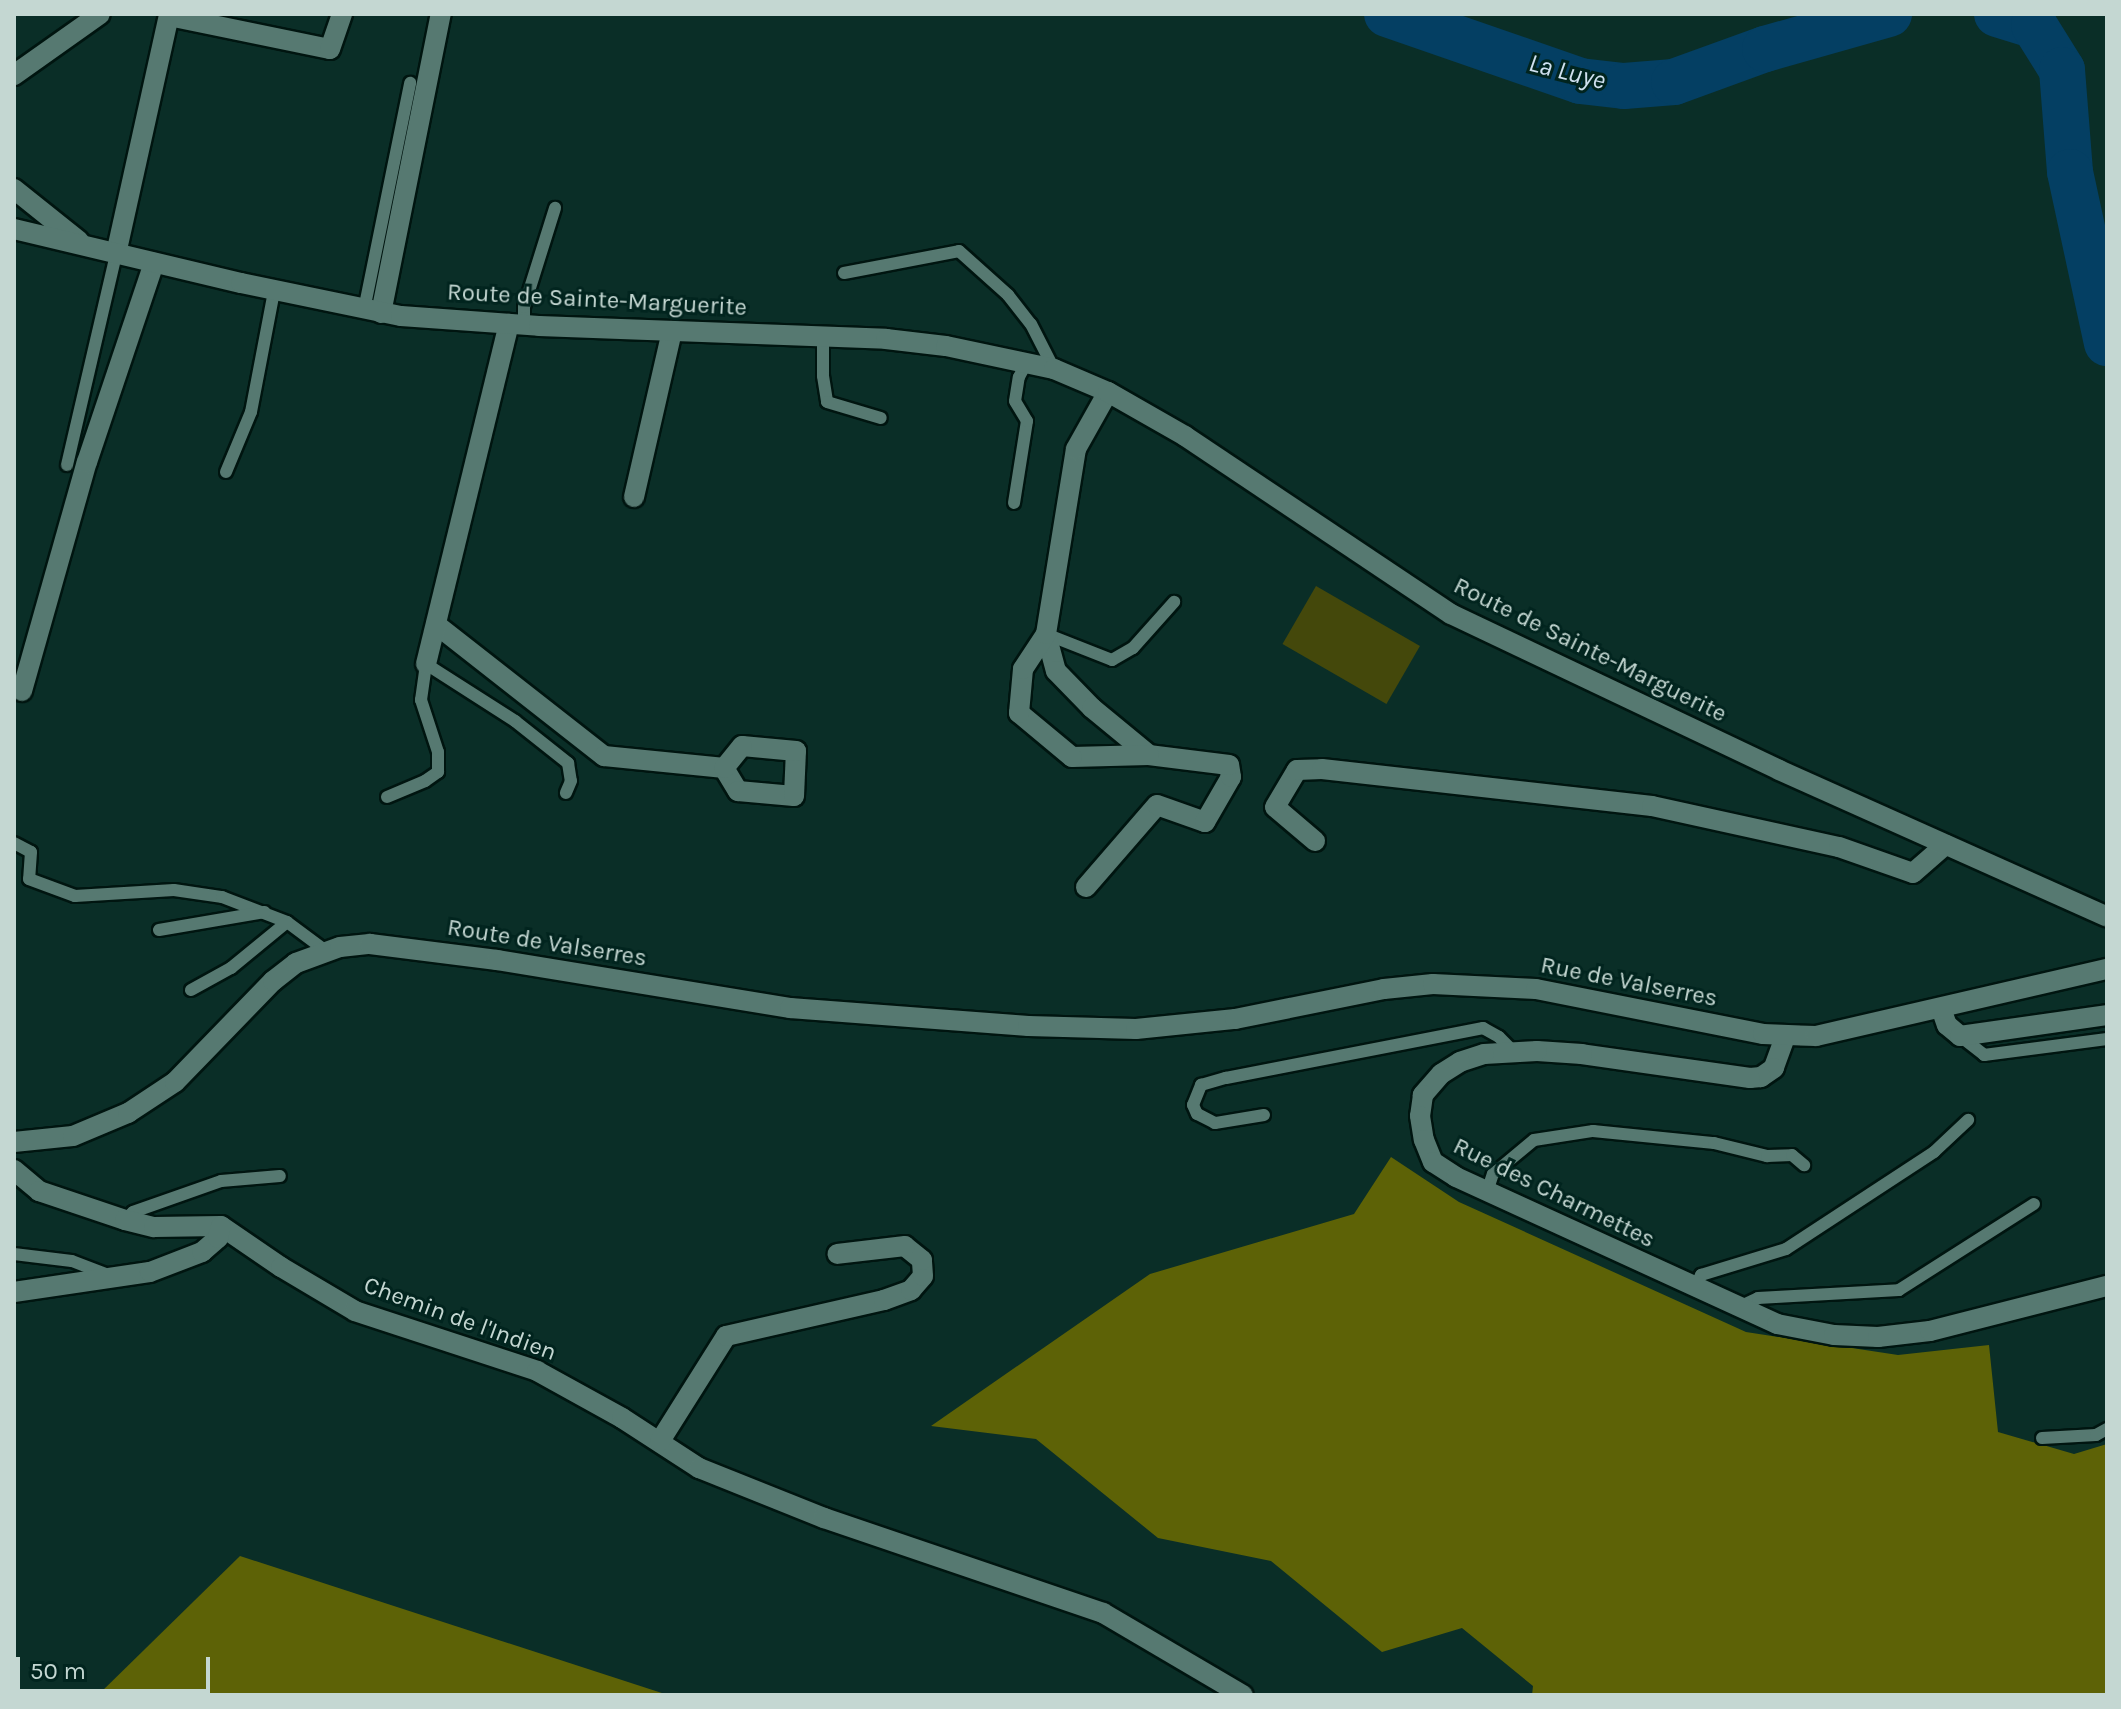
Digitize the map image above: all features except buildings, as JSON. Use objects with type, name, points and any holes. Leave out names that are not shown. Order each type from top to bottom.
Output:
[{"type":"street","points":[[14,75],[100,14]]},
{"type":"street","points":[[116,254],[169,15],[330,49],[342,14]]},
{"type":"street","points":[[372,311],[441,14]]},
{"type":"street","name":"Route de Sainte-Marguerite","points":[[14,189],[85,246]]},
{"type":"street","name":"Route de Sainte-Marguerite","points":[[14,229],[372,311],[517,325],[823,335],[946,346],[1054,369],[1108,392],[1185,436],[1451,614],[1945,845],[2107,917]]},
{"type":"street","points":[[22,691],[87,462],[154,263]]},
{"type":"street","points":[[426,664],[517,325]]},
{"type":"street","points":[[634,497],[672,331]]},
{"type":"street","points":[[1086,887],[1157,805],[1205,822],[1231,777],[1229,765],[1149,755],[1072,757],[1019,713],[1023,669],[1046,634],[1076,449],[1108,392]]},
{"type":"street","points":[[438,626],[604,756],[724,768]]},
{"type":"street","points":[[1046,634],[1056,671],[1092,708],[1149,755]]},
{"type":"street","points":[[1315,841],[1275,807],[1297,770],[1322,769],[1652,806],[1839,847],[1913,873],[1945,845]]},
{"type":"street","name":"Route de Valserres","points":[[14,1142],[73,1136],[128,1113],[175,1082],[273,981],[296,963],[326,951],[370,944],[414,948],[790,1008],[870,1016],[1136,1029]]},
{"type":"street","name":"Rue de Valserres","points":[[1136,1029],[1235,1019],[1384,989],[1433,984],[1536,989],[1785,1037],[1845,1032],[2107,969]]},
{"type":"street","points":[[1941,1008],[1947,1025],[1960,1036],[2107,1015]]},
{"type":"street","name":"Rue des Charmettes","points":[[1785,1037],[1774,1068],[1761,1077],[1750,1078],[1582,1054],[1513,1051],[1460,1062],[1441,1074],[1423,1095],[1420,1116],[1424,1140],[1433,1162],[1487,1192],[1694,1289],[1777,1324],[1834,1335],[1878,1337],[1930,1331],[2107,1286]]},
{"type":"street","points":[[14,1170],[39,1191],[125,1220],[154,1227],[221,1226],[218,1238],[202,1252],[150,1272],[14,1292]]},
{"type":"street","name":"Chemin de l'Indien","points":[[221,1226],[281,1267],[355,1311],[537,1371],[660,1441],[699,1468],[886,1539],[1103,1613],[1243,1695]]},
{"type":"street","points":[[660,1441],[726,1336],[884,1300],[911,1290],[923,1276],[922,1260],[905,1246],[837,1254]]},
{"type":"lane","points":[[372,311],[410,83]]},
{"type":"lane","points":[[517,325],[555,208]]},
{"type":"lane","points":[[844,273],[959,251],[1008,295],[1048,351],[1054,369]]},
{"type":"lane","points":[[67,465],[116,254]]},
{"type":"lane","points":[[226,472],[251,412],[274,291]]},
{"type":"lane","points":[[823,335],[823,376],[827,402],[881,418]]},
{"type":"lane","points":[[1014,503],[1027,421],[1015,401],[1019,377],[1027,362]]},
{"type":"lane","points":[[1046,634],[1112,660],[1133,648],[1174,602]]},
{"type":"lane","points":[[387,797],[438,772],[438,752],[421,700],[426,664],[515,721],[568,763],[571,781],[566,793]]},
{"type":"lane","points":[[14,843],[31,852],[29,879],[75,896],[174,890],[222,897],[287,922],[326,951]]},
{"type":"lane","points":[[159,930],[264,912]]},
{"type":"lane","points":[[191,990],[231,968],[287,922]]},
{"type":"lane","points":[[1264,1115],[1215,1123],[1197,1114],[1193,1105],[1201,1085],[1226,1078],[1483,1028],[1499,1037],[1513,1051]]},
{"type":"lane","points":[[1960,1036],[1984,1055],[2107,1039]]},
{"type":"lane","points":[[1694,1289],[1701,1275],[1786,1249],[1934,1152],[1968,1120]]},
{"type":"lane","points":[[1487,1192],[1493,1174],[1534,1140],[1593,1131],[1714,1143],[1767,1156],[1792,1155],[1804,1165]]},
{"type":"lane","points":[[125,1220],[133,1212],[221,1181],[280,1176]]},
{"type":"lane","points":[[1737,1308],[1758,1298],[1899,1290],[2034,1204]]},
{"type":"lane","points":[[14,1254],[72,1261],[117,1279]]},
{"type":"lane","points":[[2042,1438],[2096,1435],[2107,1429]]},
{"type":"green space","points":[[1316,586],[1420,646],[1386,704],[1282,644]]},
{"type":"shaded area","points":[[1391,1157],[1459,1202],[1746,1332],[1898,1355],[1989,1345],[1998,1432],[2074,1454],[2107,1444],[2107,1695],[1532,1695],[1533,1686],[1462,1628],[1382,1652],[1271,1561],[1158,1538],[1036,1439],[931,1426],[1150,1274],[1354,1214]]},
{"type":"shaded area","points":[[240,1556],[668,1695],[98,1695]]},
{"type":"waterway","name":"La Luye","points":[[1387,14],[1580,81],[1624,86],[1674,82],[1765,49],[1889,14]]},
{"type":"waterway","name":"La Luye","points":[[1997,14],[2034,25],[2062,70],[2070,172],[2107,343]]}]
